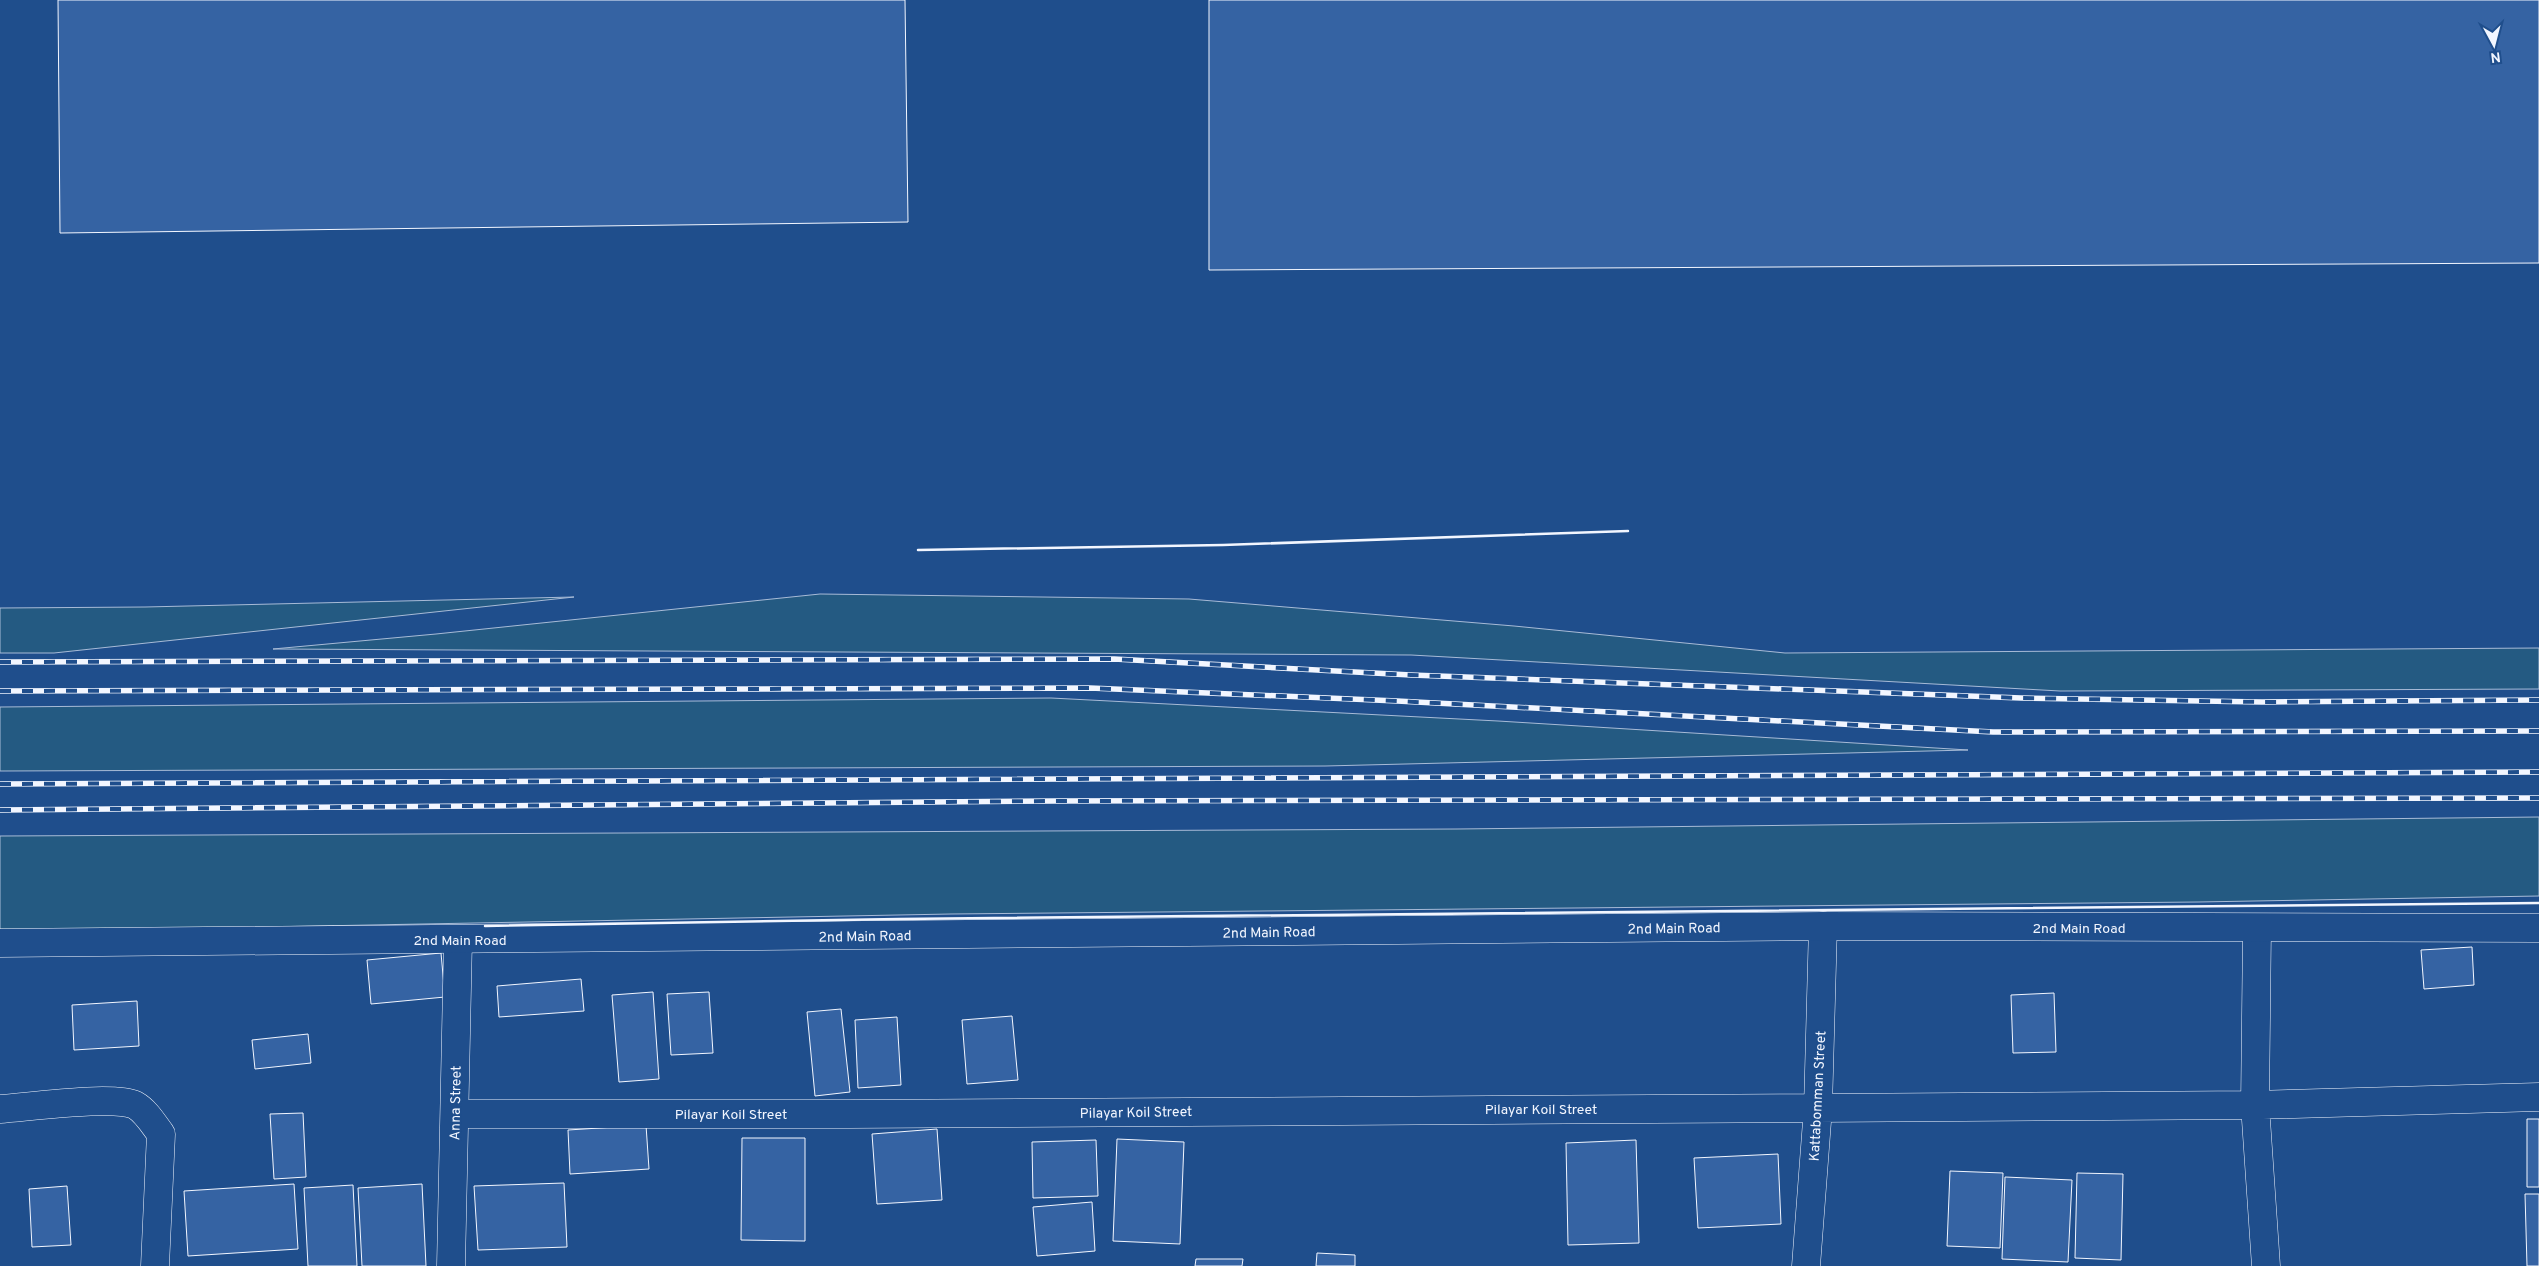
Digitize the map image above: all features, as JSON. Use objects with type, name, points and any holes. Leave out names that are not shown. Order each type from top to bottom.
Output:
[{"type":"street","name":"2nd Main Road","points":[[0,943],[1823,926],[2257,929],[2539,928]]},
{"type":"street","name":"Kattabomman Street","points":[[1806,1266],[1818,1108],[1823,926]]},
{"type":"street","points":[[2257,929],[2255,1104],[2266,1266]]},
{"type":"street","name":"Anna Street","points":[[451,1266],[458,940]]},
{"type":"street","name":"Pilayar Koil Street","points":[[454,1114],[850,1114],[1818,1108],[2255,1104],[2539,1097]]},
{"type":"street","points":[[0,1109],[117,1100],[136,1106],[150,1118],[161,1134],[155,1266]]},
{"type":"shaded area","points":[[820,594],[1189,599],[1514,626],[1785,653],[2539,648],[2539,689],[2060,691],[1411,655],[273,649]]},
{"type":"shaded area","points":[[574,597],[54,653],[0,653],[0,608],[145,607]]},
{"type":"shaded area","points":[[1051,698],[1498,721],[1968,750],[1325,766],[0,771],[0,707]]},
{"type":"shaded area","points":[[2539,817],[2539,896],[2198,902],[951,914],[0,932],[0,836],[1457,829]]},
{"type":"building","points":[[58,0],[905,0],[908,222],[60,233]]},
{"type":"building","points":[[1209,0],[2539,0],[2539,263],[1209,270]]},
{"type":"building","points":[[2472,947],[2474,985],[2424,989],[2421,950]]},
{"type":"building","points":[[441,953],[445,997],[371,1004],[367,960]]},
{"type":"building","points":[[581,979],[584,1011],[499,1017],[497,986]]},
{"type":"building","points":[[653,992],[659,1079],[619,1082],[612,995]]},
{"type":"building","points":[[709,992],[713,1053],[671,1055],[667,994]]},
{"type":"building","points":[[2054,993],[2056,1052],[2013,1053],[2011,995]]},
{"type":"building","points":[[137,1001],[139,1046],[74,1050],[72,1005]]},
{"type":"building","points":[[841,1009],[850,1092],[815,1096],[807,1012]]},
{"type":"building","points":[[1012,1016],[1018,1080],[967,1084],[962,1020]]},
{"type":"building","points":[[897,1017],[901,1085],[858,1088],[855,1020]]},
{"type":"building","points":[[308,1034],[311,1063],[255,1069],[252,1040]]},
{"type":"building","points":[[303,1113],[306,1177],[274,1179],[270,1114]]},
{"type":"building","points":[[2527,1119],[2539,1119],[2539,1187],[2527,1187]]},
{"type":"building","points":[[646,1125],[649,1169],[570,1174],[568,1130]]},
{"type":"building","points":[[937,1129],[942,1200],[877,1204],[872,1134]]},
{"type":"building","points":[[742,1138],[805,1138],[805,1241],[741,1240]]},
{"type":"building","points":[[1117,1139],[1184,1142],[1180,1244],[1113,1241]]},
{"type":"building","points":[[1096,1140],[1098,1196],[1033,1198],[1032,1142]]},
{"type":"building","points":[[1636,1140],[1639,1243],[1568,1245],[1566,1143]]},
{"type":"building","points":[[1778,1154],[1781,1224],[1698,1228],[1694,1158]]},
{"type":"building","points":[[1950,1171],[2003,1173],[2000,1248],[1947,1246]]},
{"type":"building","points":[[2077,1173],[2123,1174],[2121,1260],[2075,1258]]},
{"type":"building","points":[[2005,1177],[2072,1180],[2068,1262],[2002,1259]]},
{"type":"building","points":[[564,1183],[567,1247],[478,1250],[474,1186]]},
{"type":"building","points":[[294,1184],[298,1249],[188,1256],[184,1191]]},
{"type":"building","points":[[422,1184],[426,1266],[362,1266],[358,1188]]},
{"type":"building","points":[[353,1185],[357,1266],[308,1266],[304,1188]]},
{"type":"building","points":[[67,1186],[71,1245],[32,1247],[29,1189]]},
{"type":"building","points":[[2525,1194],[2539,1194],[2539,1266],[2527,1266]]},
{"type":"building","points":[[1092,1202],[1095,1251],[1037,1256],[1033,1207]]},
{"type":"building","points":[[1317,1253],[1355,1255],[1355,1266],[1316,1266]]},
{"type":"building","points":[[1196,1259],[1243,1259],[1242,1266],[1195,1266]]},
{"type":"railway","points":[[0,662],[1114,659],[1411,675],[2021,698],[2262,702],[2539,700]]},
{"type":"railway","points":[[0,691],[1090,688],[1397,701],[1993,732],[2539,731]]},
{"type":"railway","points":[[0,784],[2539,772]]},
{"type":"railway","points":[[0,810],[1054,801],[2539,798]]},
{"type":"wall","points":[[918,550],[1223,545],[1628,531]]},
{"type":"wall","points":[[485,926],[899,919],[2539,903]]}]
